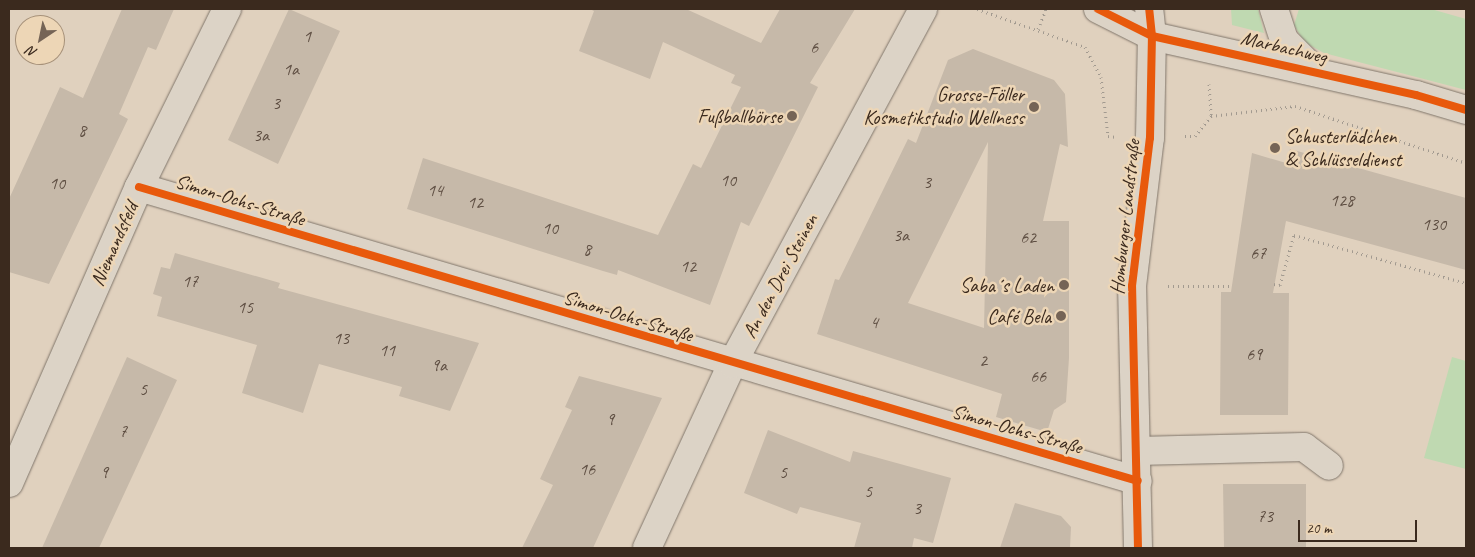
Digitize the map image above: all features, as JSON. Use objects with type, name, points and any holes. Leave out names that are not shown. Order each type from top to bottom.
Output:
[{"type":"street","name":"Niemandsfeld","points":[[9,483],[139,187],[227,9]]},
{"type":"street","name":"An den Drei Steinen","points":[[647,548],[732,364],[923,9]]},
{"type":"street","name":"Marbachweg","points":[[1098,9],[1152,36],[1315,71],[1466,110]]},
{"type":"street","name":"Homburger Landstraße","points":[[1138,548],[1138,481],[1132,286],[1150,138],[1152,36],[1149,9]]},
{"type":"street","points":[[1274,9],[1284,40],[1315,71]]},
{"type":"street","name":"Simon-Ochs-Straße","points":[[139,187],[732,364],[1138,481]]},
{"type":"street","points":[[1137,451],[1304,447],[1329,466]]},
{"type":"path","points":[[977,9],[1086,47],[1101,77],[1108,136],[1150,138],[1195,136],[1211,116],[1295,106],[1466,163]]},
{"type":"path","points":[[1038,29],[1046,9]]},
{"type":"path","points":[[1274,284],[1280,285],[1294,235],[1466,283]]},
{"type":"path","points":[[1132,286],[1232,286]]},
{"type":"green space","points":[[1231,9],[1258,9],[1264,33],[1232,25]]},
{"type":"green space","points":[[1299,9],[1431,9],[1466,19],[1466,90],[1324,53],[1304,42],[1294,25]]},
{"type":"green space","points":[[1452,357],[1466,361],[1466,469],[1424,458]]},
{"type":"building","points":[[122,9],[174,9],[156,50],[148,47],[119,114],[128,119],[49,284],[9,272],[9,199],[60,87],[83,98]]},
{"type":"building","points":[[289,9],[340,31],[278,164],[228,140]]},
{"type":"building","points":[[590,9],[686,9],[761,43],[780,9],[855,9],[810,83],[818,87],[749,226],[741,222],[710,305],[618,270],[617,275],[603,271],[407,209],[423,158],[658,235],[693,164],[701,168],[741,87],[731,83],[735,75],[663,42],[650,79],[579,51],[594,11]]},
{"type":"building","points":[[973,49],[1054,80],[1065,94],[1068,147],[1060,144],[1043,221],[1069,221],[1069,358],[1066,402],[1054,410],[1047,432],[996,417],[1002,394],[817,334],[835,279],[839,280],[908,139],[916,143],[948,60]],"holes":[[[988,142],[984,328],[908,303]]]},
{"type":"building","points":[[1290,149],[1466,198],[1466,270],[1286,221],[1273,293],[1289,293],[1288,415],[1220,415],[1221,292],[1231,292],[1252,153],[1286,163]]},
{"type":"building","points":[[175,253],[280,283],[278,288],[479,343],[450,411],[399,396],[402,387],[319,364],[303,413],[242,393],[257,345],[157,316],[162,297],[153,294],[161,267],[170,269]]},
{"type":"building","points":[[127,357],[177,380],[99,548],[42,548]]},
{"type":"building","points":[[579,376],[662,398],[593,548],[522,548],[553,485],[540,479],[572,410],[565,407]]},
{"type":"building","points":[[768,430],[850,462],[853,451],[951,478],[933,543],[914,538],[912,548],[854,548],[861,523],[800,507],[797,514],[744,493]]},
{"type":"building","points":[[1223,484],[1306,484],[1306,548],[1224,548]]},
{"type":"building","points":[[1015,503],[1061,516],[1071,527],[1070,548],[1000,548]]},
{"type":"cycle path","points":[[1098,9],[1152,36],[1416,95],[1466,110]]},
{"type":"cycle path","points":[[1138,548],[1132,286],[1150,138],[1152,36],[1149,9]]},
{"type":"cycle path","points":[[139,187],[1138,481]]},
{"type":"place","name":"Grosse-Föller Kosmetikstudio Wellness","points":[[1034,107]]},
{"type":"place","name":"Fußballbörse","points":[[792,116]]},
{"type":"place","name":"Schusterlädchen & Schlüsseldienst","points":[[1275,148]]},
{"type":"place","name":"Saba´s Laden","points":[[1064,285]]},
{"type":"place","name":"Café Bela","points":[[1061,316]]}]
